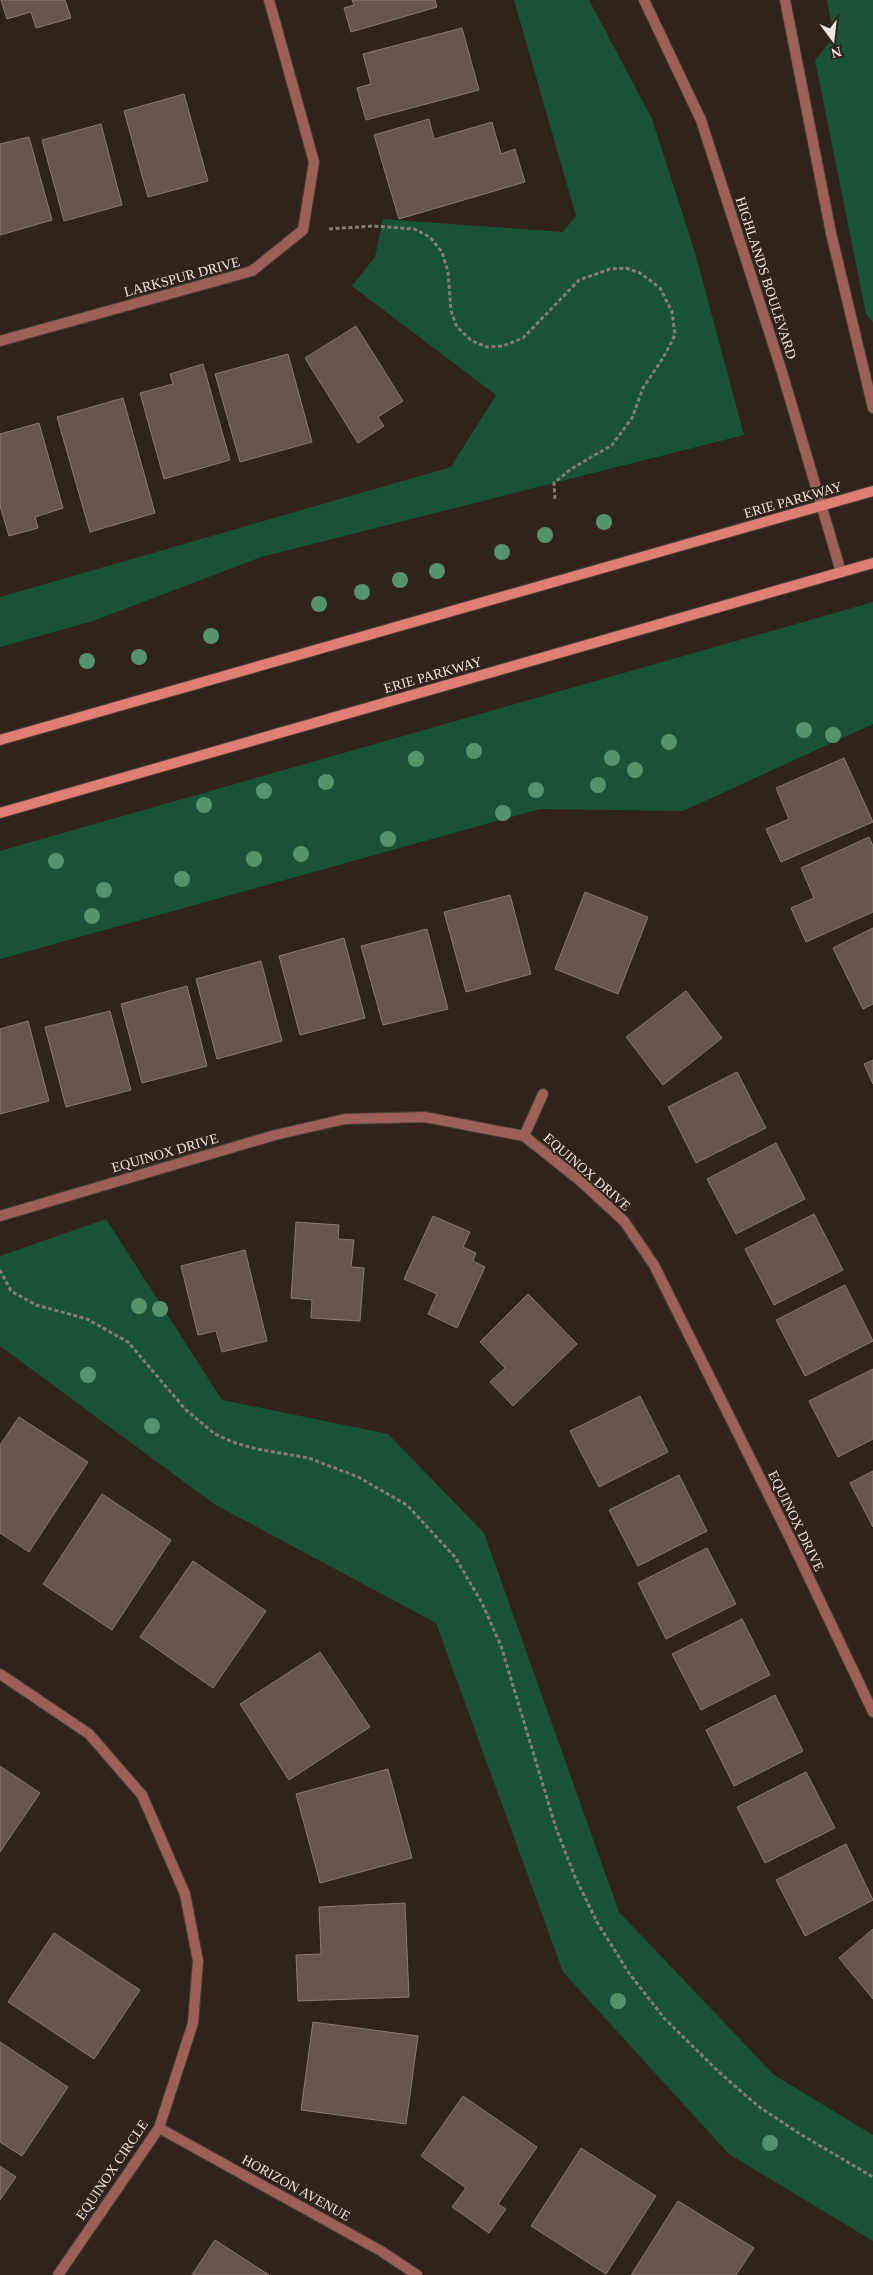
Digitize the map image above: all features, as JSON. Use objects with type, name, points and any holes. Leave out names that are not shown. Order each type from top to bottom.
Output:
[{"type":"main road","name":"ERIE PARKWAY","points":[[0,740],[873,491]]},
{"type":"main road","name":"ERIE PARKWAY","points":[[0,813],[873,563]]},
{"type":"street","name":"LARKSPUR DRIVE","points":[[0,341],[252,271],[303,230],[314,162],[269,0]]},
{"type":"street","name":"HIGHLANDS BOULEVARD","points":[[644,0],[701,120],[782,372],[841,572]]},
{"type":"street","points":[[785,0],[831,233],[873,408]]},
{"type":"street","points":[[524,1136],[543,1094]]},
{"type":"street","name":"EQUINOX DRIVE","points":[[0,1216],[275,1135],[345,1120],[425,1117],[524,1136],[578,1179],[624,1221],[654,1265],[791,1540],[873,1712]]},
{"type":"street","name":"EQUINOX CIRCLE","points":[[0,1674],[89,1734],[142,1795],[185,1894],[198,1961],[193,2023],[159,2128],[58,2275]]},
{"type":"street","name":"HORIZON AVENUE","points":[[159,2128],[381,2251],[417,2275]]},
{"type":"path","points":[[357,227],[373,226],[414,229],[430,237],[442,252],[448,272],[451,311],[458,327],[472,341],[487,347],[503,346],[523,338],[579,280],[610,269],[626,268],[640,273],[660,288],[672,312],[675,335],[664,358],[643,388],[632,418],[612,445],[571,469],[554,483],[554,500]]},
{"type":"path","points":[[0,1270],[11,1291],[36,1305],[87,1319],[128,1342],[186,1410],[215,1434],[235,1443],[257,1449],[309,1458],[358,1477],[406,1505],[454,1557],[482,1603],[501,1646],[556,1828],[597,1922],[629,1973],[664,2018],[720,2073],[758,2106],[800,2134],[873,2177]]},
{"type":"green space","points":[[514,0],[589,0],[652,119],[696,256],[744,435],[261,557],[93,621],[0,647],[0,597],[451,467],[496,395],[352,286],[375,257],[383,219],[563,232],[576,216]]},
{"type":"green space","points":[[827,0],[873,0],[873,323],[866,314],[815,60],[834,37]]},
{"type":"green space","points":[[873,602],[873,724],[683,811],[540,809],[0,959],[0,851]]},
{"type":"green space","points":[[106,1219],[222,1400],[388,1434],[484,1533],[619,1912],[774,2075],[873,2135],[873,2241],[729,2154],[563,1972],[436,1623],[214,1504],[0,1346],[0,1256]]},
{"type":"building","points":[[1,0],[65,0],[71,18],[36,28],[31,12],[7,19]]},
{"type":"building","points":[[352,0],[435,0],[437,7],[351,32],[344,8],[354,5]]},
{"type":"building","points":[[462,28],[479,90],[366,120],[357,88],[371,84],[363,54]]},
{"type":"building","points":[[184,94],[208,181],[148,197],[124,111]]},
{"type":"building","points":[[429,119],[434,139],[492,122],[501,154],[515,149],[525,182],[399,219],[374,135]]},
{"type":"building","points":[[101,124],[122,205],[64,221],[42,140]]},
{"type":"building","points":[[29,137],[52,220],[0,235],[0,144]]},
{"type":"building","points":[[356,326],[403,401],[378,417],[384,426],[358,443],[305,358]]},
{"type":"building","points":[[288,354],[312,442],[240,462],[215,374]]},
{"type":"building","points":[[203,364],[230,460],[164,479],[140,393],[173,384],[170,374]]},
{"type":"building","points":[[123,398],[155,513],[90,532],[57,417]]},
{"type":"building","points":[[39,423],[63,508],[35,517],[38,528],[9,536],[0,506],[0,434]]},
{"type":"building","points":[[844,758],[873,822],[781,862],[766,829],[789,819],[776,788]]},
{"type":"building","points":[[869,837],[873,846],[873,912],[806,942],[791,908],[814,898],[801,868]]},
{"type":"building","points":[[585,892],[648,917],[618,994],[555,969]]},
{"type":"building","points":[[510,895],[531,974],[466,992],[444,912]]},
{"type":"building","points":[[873,928],[873,1004],[863,1009],[833,948]]},
{"type":"building","points":[[427,929],[448,1009],[383,1025],[361,946]]},
{"type":"building","points":[[344,938],[365,1018],[300,1035],[279,956]]},
{"type":"building","points":[[261,961],[282,1041],[217,1059],[196,979]]},
{"type":"building","points":[[187,986],[207,1066],[142,1083],[121,1004]]},
{"type":"building","points":[[686,991],[722,1038],[663,1085],[626,1037]]},
{"type":"building","points":[[110,1011],[131,1090],[66,1107],[45,1027]]},
{"type":"building","points":[[28,1021],[49,1101],[0,1114],[0,1029]]},
{"type":"building","points":[[873,1060],[873,1084],[864,1064]]},
{"type":"building","points":[[737,1072],[766,1128],[696,1163],[668,1107]]},
{"type":"building","points":[[776,1143],[805,1199],[736,1234],[707,1179]]},
{"type":"building","points":[[814,1214],[843,1270],[774,1305],[745,1249]]},
{"type":"building","points":[[433,1216],[470,1232],[463,1247],[476,1253],[473,1261],[485,1267],[457,1328],[428,1314],[437,1294],[404,1279]]},
{"type":"building","points":[[296,1222],[339,1225],[338,1239],[354,1240],[351,1267],[364,1268],[360,1321],[311,1318],[312,1300],[291,1298]]},
{"type":"building","points":[[245,1250],[267,1341],[222,1352],[216,1331],[198,1335],[181,1266]]},
{"type":"building","points":[[845,1285],[873,1341],[805,1376],[776,1320]]},
{"type":"building","points":[[528,1294],[577,1344],[513,1406],[490,1382],[505,1368],[480,1342]]},
{"type":"building","points":[[873,1369],[873,1439],[838,1457],[809,1401]]},
{"type":"building","points":[[640,1396],[668,1452],[599,1487],[570,1431]]},
{"type":"building","points":[[19,1417],[88,1462],[29,1552],[0,1533],[0,1445]]},
{"type":"building","points":[[873,1471],[873,1527],[850,1483]]},
{"type":"building","points":[[679,1475],[707,1531],[638,1566],[609,1510]]},
{"type":"building","points":[[102,1494],[171,1540],[112,1630],[43,1584]]},
{"type":"building","points":[[707,1548],[736,1604],[666,1639],[638,1583]]},
{"type":"building","points":[[193,1561],[266,1611],[213,1688],[140,1637]]},
{"type":"building","points":[[742,1619],[770,1675],[701,1710],[672,1654]]},
{"type":"building","points":[[320,1652],[370,1727],[289,1780],[240,1704]]},
{"type":"building","points":[[775,1695],[803,1751],[734,1786],[706,1730]]},
{"type":"building","points":[[0,1766],[40,1793],[0,1852]]},
{"type":"building","points":[[388,1769],[412,1858],[320,1883],[296,1794]]},
{"type":"building","points":[[806,1772],[835,1828],[765,1863],[737,1807]]},
{"type":"building","points":[[846,1844],[873,1900],[805,1936],[776,1880]]},
{"type":"building","points":[[405,1903],[409,1997],[298,2001],[296,1955],[321,1954],[319,1907]]},
{"type":"building","points":[[873,1929],[873,1999],[839,1958]]},
{"type":"building","points":[[54,1933],[140,1990],[94,2059],[8,2002]]},
{"type":"building","points":[[313,2022],[418,2036],[406,2124],[301,2110]]},
{"type":"building","points":[[0,2042],[68,2087],[22,2156],[0,2142]]},
{"type":"building","points":[[463,2096],[537,2147],[498,2204],[506,2209],[489,2233],[452,2207],[466,2188],[421,2156]]},
{"type":"building","points":[[581,2148],[656,2196],[606,2274],[531,2226]]},
{"type":"building","points":[[0,2166],[16,2177],[0,2200]]},
{"type":"building","points":[[678,2201],[754,2248],[736,2275],[631,2275]]},
{"type":"building","points":[[215,2240],[269,2275],[192,2275]]}]
